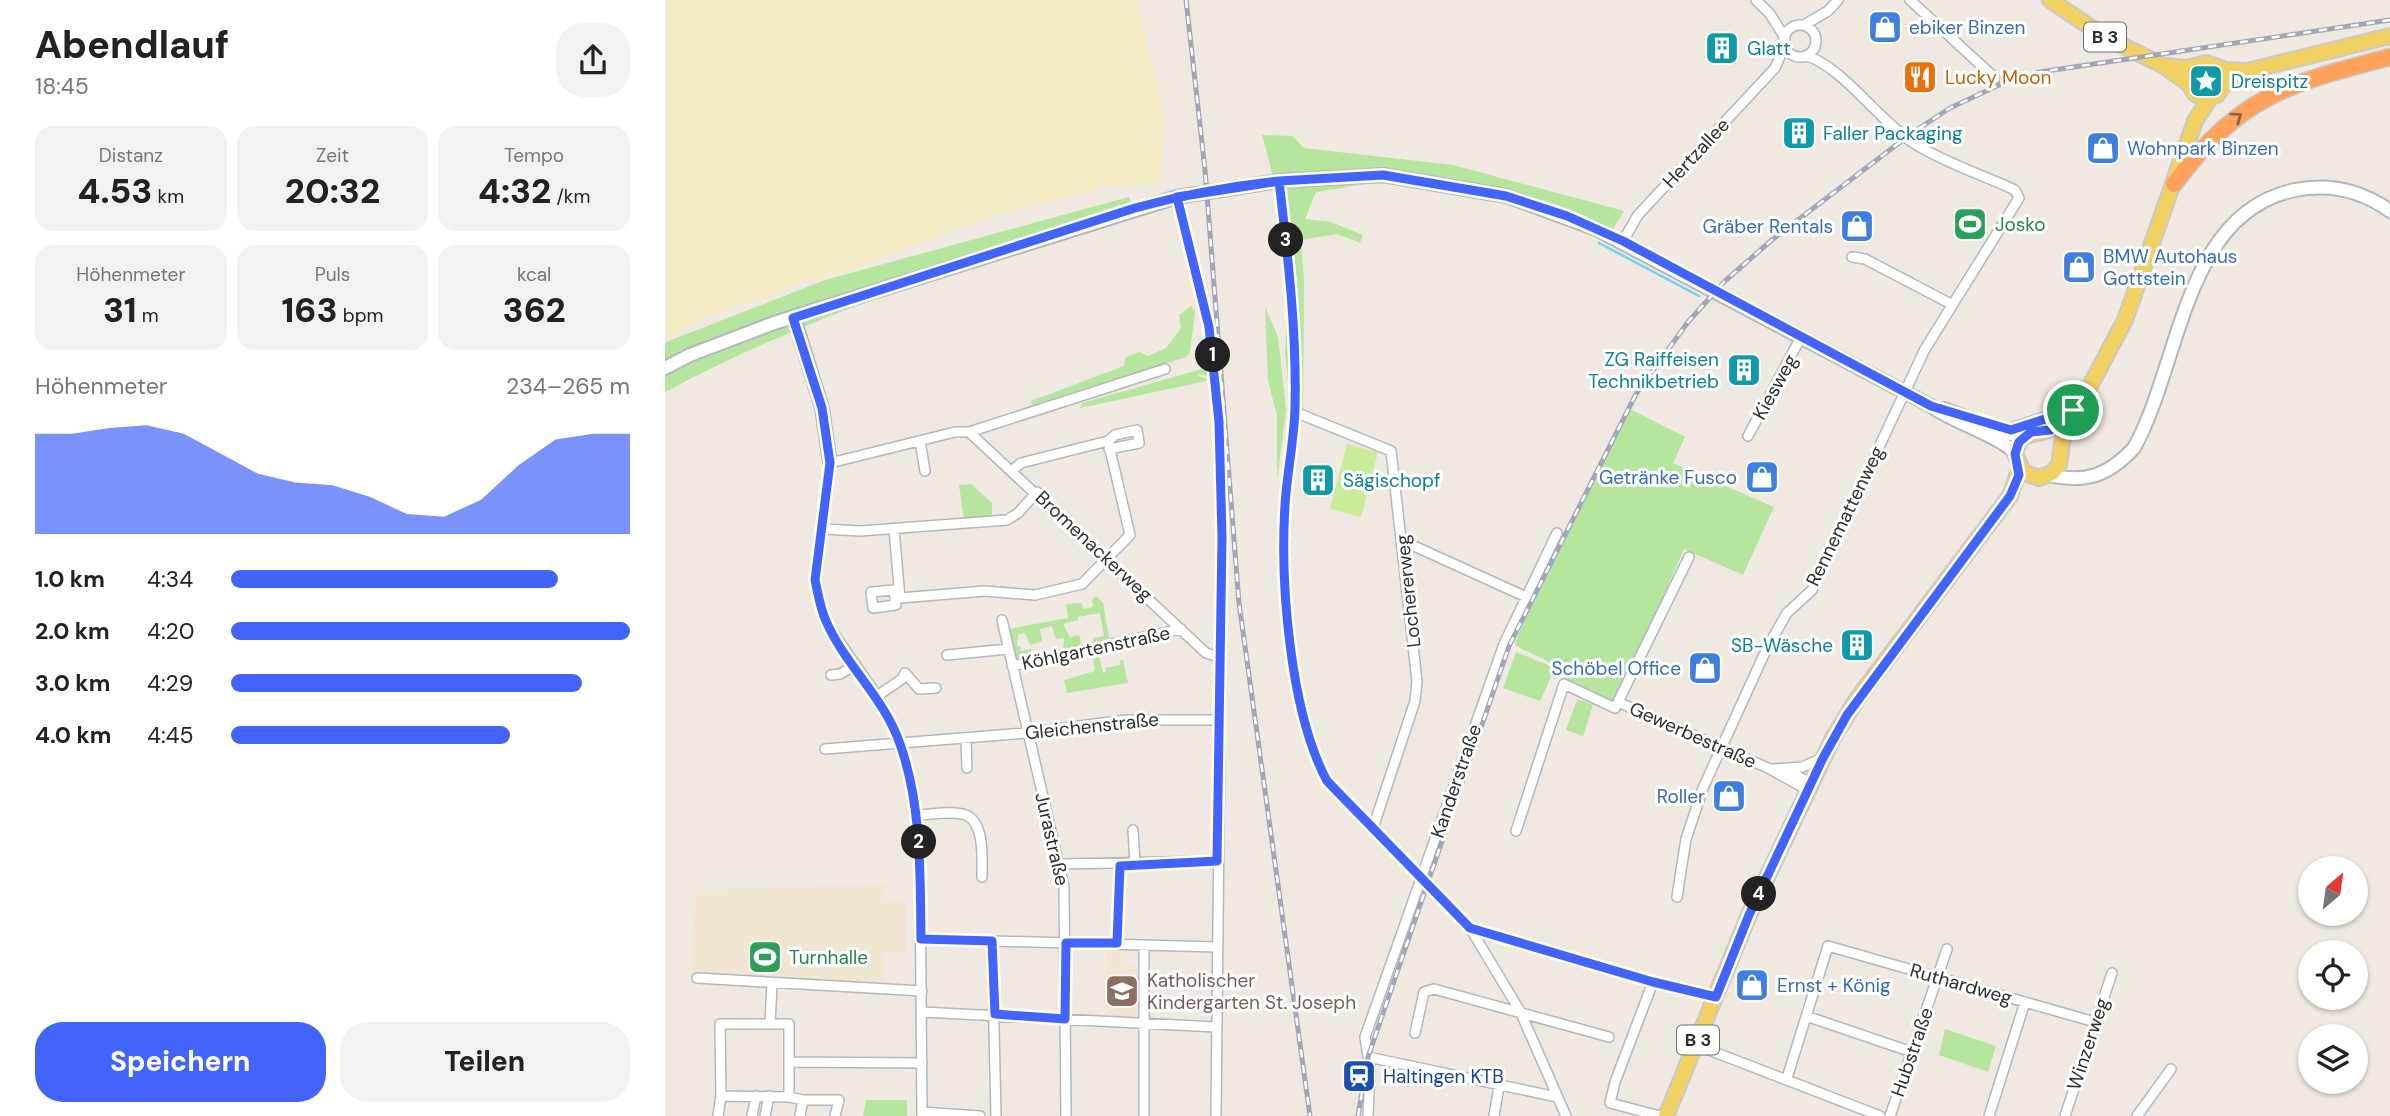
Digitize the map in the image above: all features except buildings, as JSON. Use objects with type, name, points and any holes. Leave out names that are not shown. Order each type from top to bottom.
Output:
[{"type":"highway","points":[[2174,184],[2208,141],[2258,102],[2318,75],[2390,57]]},
{"type":"main road","name":"B 3","points":[[2050,0],[2105,37],[2164,66],[2192,89]]},
{"type":"main road","points":[[2076,407],[2050,430],[2034,433],[2019,442],[2017,461],[2042,477],[2055,470],[2076,407],[2125,320],[2196,121],[2210,98],[2247,71],[2390,36]]},
{"type":"main road","name":"B 3","points":[[2164,66],[2196,67],[2209,63],[2219,68]]},
{"type":"main road","points":[[2196,67],[2189,77],[2196,121]]},
{"type":"main road","points":[[2219,68],[2247,71]]},
{"type":"main road","points":[[2219,68],[2224,77],[2223,86]]},
{"type":"main road","points":[[2192,89],[2210,98]]},
{"type":"main road","points":[[2034,433],[2052,436],[2060,453]]},
{"type":"main road","name":"B 3","points":[[2010,496],[2017,461]]},
{"type":"main road","name":"B 3","points":[[1666,1116],[1749,915],[1823,758],[1857,699],[2010,496],[2042,477]]},
{"type":"street","points":[[1756,0],[1770,14],[1785,41],[1801,56],[1827,66]]},
{"type":"street","name":"Hertzallee","points":[[1623,241],[1638,215],[1775,68],[1801,56],[1816,39],[1828,11],[1838,0]]},
{"type":"street","points":[[1910,0],[1995,78]]},
{"type":"street","name":"Hertzallee","points":[[1775,68],[1785,41],[1799,26],[1828,11]]},
{"type":"street","points":[[1770,14],[1799,26],[1816,39],[1827,66]]},
{"type":"street","name":"Rennemattenweg","points":[[1677,897],[1686,839],[1703,788],[1767,648],[1787,613],[1812,590],[1904,392],[1951,304],[2019,198],[2019,194],[1917,146],[1899,133],[1827,66]]},
{"type":"street","points":[[665,368],[735,337],[1177,197],[1279,181],[1383,175],[1447,184],[1533,203],[1623,241],[1931,406],[2018,436],[2034,433]]},
{"type":"street","points":[[1279,181],[1293,317],[1295,412],[1285,505],[1285,566],[1297,679],[1314,756],[1327,781],[1470,928],[1520,1011],[1566,1116]]},
{"type":"street","points":[[2042,477],[2073,481],[2081,479],[2114,467],[2134,448],[2208,258],[2231,223],[2253,205],[2276,194],[2310,187],[2332,187],[2353,192],[2390,211]]},
{"type":"street","points":[[1177,197],[1209,327],[1216,383],[1222,537],[1216,1116]]},
{"type":"street","points":[[1852,257],[1865,258],[1951,304]]},
{"type":"street","points":[[793,318],[822,408],[830,463],[815,580],[819,599],[825,621],[877,696],[900,743],[916,815],[921,939],[922,1114],[980,1116]]},
{"type":"street","name":"Kiesweg","points":[[1748,436],[1801,337]]},
{"type":"street","points":[[830,463],[969,432],[1165,369]]},
{"type":"street","points":[[1931,406],[1948,419],[2003,443],[2017,461]]},
{"type":"street","points":[[2000,429],[2023,428],[2076,407]]},
{"type":"street","name":"Lochererweg","points":[[1295,412],[1391,451],[1417,681],[1415,701],[1373,828]]},
{"type":"street","name":"Bromenackerweg","points":[[969,432],[1037,492],[1206,653],[1219,657]]},
{"type":"street","points":[[920,441],[925,471]]},
{"type":"street","points":[[894,529],[898,598],[985,591],[1035,595],[1084,583],[1130,536],[1109,445],[1021,463],[1013,470]]},
{"type":"street","points":[[2060,453],[2070,472],[2081,479]]},
{"type":"street","points":[[823,528],[894,529],[1007,520],[1018,513],[1037,492]]},
{"type":"street","name":"Kanderstraße","points":[[1368,1116],[1368,1057],[1364,1038],[1504,644],[1524,596],[1557,533]]},
{"type":"street","points":[[1403,541],[1524,596]]},
{"type":"street","points":[[1618,702],[1689,557]]},
{"type":"street","name":"Jurastraße","points":[[1002,620],[1064,887],[1066,1116]]},
{"type":"street","name":"Köhlgartenstraße","points":[[1012,666],[1181,629]]},
{"type":"street","points":[[947,656],[1008,649]]},
{"type":"street","points":[[831,675],[839,674],[855,665]]},
{"type":"street","points":[[877,696],[902,679],[905,673],[919,689],[936,688]]},
{"type":"street","name":"Gewerbestraße","points":[[1516,831],[1564,684],[1615,708],[1618,702],[1768,768],[1808,790]]},
{"type":"street","name":"Gleichenstraße","points":[[825,749],[966,739],[1149,718],[1219,720]]},
{"type":"street","points":[[966,739],[967,768]]},
{"type":"street","name":"Gewerbestraße","points":[[1768,768],[1786,770],[1823,758]]},
{"type":"street","points":[[1786,770],[1803,779],[1808,790]]},
{"type":"street","points":[[916,815],[965,814],[972,820],[979,835],[982,877]]},
{"type":"street","points":[[1133,830],[1135,864]]},
{"type":"street","points":[[1059,864],[1120,866],[1217,861]]},
{"type":"street","points":[[1117,943],[1120,866]]},
{"type":"street","points":[[1470,928],[1653,982],[1716,997]]},
{"type":"street","points":[[921,939],[1216,947]]},
{"type":"street","points":[[992,941],[996,1116]]},
{"type":"street","points":[[1144,946],[1144,1116]]},
{"type":"street","name":"Ruthardweg","points":[[1806,1016],[1828,946],[2095,1022]]},
{"type":"street","name":"Hubstraße","points":[[1890,1116],[1947,949]]},
{"type":"street","name":"Winzerweg","points":[[2065,1116],[2112,972]]},
{"type":"street","points":[[697,978],[922,991]]},
{"type":"street","points":[[1653,982],[1610,1103],[1660,1116]]},
{"type":"street","points":[[771,1024],[772,984]]},
{"type":"street","points":[[1415,1033],[1422,997],[1430,989],[1609,1037]]},
{"type":"street","points":[[1989,1116],[2025,1002]]},
{"type":"street","points":[[922,1012],[1216,1027]]},
{"type":"street","points":[[1787,1079],[1806,1016],[1912,1052]]},
{"type":"street","points":[[718,1116],[720,1024],[789,1024],[789,1097]]},
{"type":"street","points":[[1696,1045],[1880,1116]]},
{"type":"street","points":[[1368,1057],[1557,1097]]},
{"type":"street","points":[[789,1062],[922,1063]]},
{"type":"street","points":[[2137,1116],[2171,1069]]},
{"type":"street","points":[[1494,1116],[1499,1086]]},
{"type":"street","points":[[720,1096],[839,1100],[835,1116]]},
{"type":"street","points":[[752,1116],[756,1096]]},
{"type":"street","points":[[765,1116],[769,1097]]},
{"type":"street","points":[[800,1116],[803,1100]]},
{"type":"shaded area","points":[[885,884],[885,900],[906,900],[906,954],[884,954],[884,987],[691,975],[696,889]]},
{"type":"shaded area","name":"Katholischer Kindergarten St. Joseph","points":[[1114,946],[1128,947],[1127,965],[1141,966],[1139,1018],[1104,1017],[1106,951],[1114,951]]},
{"type":"green space","points":[[1262,135],[1293,136],[1304,148],[1453,165],[1624,211],[1607,238],[1520,207],[1431,187],[1370,184],[1316,192],[1305,219],[1331,222],[1363,235],[1360,243],[1337,234],[1301,240],[1304,282],[1303,410],[1291,407],[1285,352],[1289,283],[1287,228]]},
{"type":"green space","points":[[1129,197],[1135,216],[955,271],[836,314],[721,364],[665,392],[665,343],[669,341],[825,280]]},
{"type":"green space","points":[[1191,306],[1195,311],[1190,352],[1186,357],[1032,405],[1031,401],[1124,366],[1126,357],[1139,352],[1148,356],[1166,348],[1181,328],[1179,315]]},
{"type":"green space","points":[[1265,307],[1278,337],[1286,410],[1277,481],[1277,415],[1268,381]]},
{"type":"green space","points":[[1209,367],[1213,377],[1198,376],[1211,380],[1080,408],[1082,403]]},
{"type":"green space","points":[[1630,409],[1685,437],[1673,463],[1774,507],[1743,575],[1684,549],[1626,682],[1613,702],[1566,680],[1564,669],[1516,646],[1515,642],[1543,580]]},
{"type":"green space","points":[[1347,444],[1378,452],[1361,517],[1330,509]]},
{"type":"green space","points":[[971,484],[992,503],[992,517],[964,519],[959,485]]},
{"type":"green space","points":[[1096,596],[1103,603],[1110,643],[1093,645],[1093,638],[1104,636],[1100,613],[1078,617],[1078,620],[1063,624],[1070,637],[1079,635],[1082,649],[1063,652],[1064,638],[1056,639],[1052,626],[1040,629],[1042,641],[1030,645],[1025,633],[1018,634],[1017,646],[1020,646],[1021,651],[1031,649],[1032,658],[1019,661],[1014,657],[1008,629],[1068,618],[1066,604],[1082,603],[1083,609],[1093,607],[1092,600]]},
{"type":"green space","points":[[1516,652],[1555,668],[1540,701],[1503,688]]},
{"type":"green space","points":[[1099,657],[1103,673],[1106,672],[1105,668],[1120,665],[1120,660],[1123,660],[1128,683],[1067,693],[1064,680],[1095,671],[1093,659]]},
{"type":"green space","points":[[1577,699],[1593,705],[1583,736],[1566,730]]},
{"type":"green space","points":[[1945,1029],[1996,1046],[1988,1072],[1939,1055]]},
{"type":"green space","points":[[866,1100],[907,1100],[907,1116],[863,1116]]},
{"type":"sand","points":[[665,0],[1136,0],[1165,118],[1160,184],[1108,186],[987,218],[850,270],[802,282],[776,294],[708,315],[665,340]]},
{"type":"waterway","points":[[1599,243],[1699,296]]},
{"type":"railway","points":[[1186,0],[1205,170],[1239,603],[1310,1116]]},
{"type":"railway","points":[[1358,1116],[1368,1057],[1509,646],[1636,394],[1688,322],[1725,281],[1773,239],[1912,133],[1950,108],[2001,84],[2040,72],[2390,20]]},
{"type":"place","name":"ebiker Binzen","points":[[1885,27]]},
{"type":"place","name":"Glatt","points":[[1722,48]]},
{"type":"place","name":"Lucky Moon","points":[[1920,77]]},
{"type":"place","name":"Dreispitz","points":[[2206,81]]},
{"type":"place","name":"Faller Packaging","points":[[1799,133]]},
{"type":"place","name":"Wohnpark Binzen","points":[[2103,148]]},
{"type":"place","name":"Josko","points":[[1970,224]]},
{"type":"place","name":"Gräber Rentals","points":[[1857,226]]},
{"type":"place","name":"BMW Autohaus Gottstein","points":[[2079,267]]},
{"type":"place","name":"ZG Raiffeisen Technikbetrieb","points":[[1744,370]]},
{"type":"place","name":"Getränke Fusco","points":[[1762,477]]},
{"type":"place","name":"Sägischopf","points":[[1318,480]]},
{"type":"place","name":"SB-Wäsche","points":[[1857,645]]},
{"type":"place","name":"Schöbel Office","points":[[1705,668]]},
{"type":"place","name":"Roller","points":[[1729,796]]},
{"type":"place","name":"Turnhalle","points":[[765,957]]},
{"type":"place","name":"Ernst + König","points":[[1752,985]]},
{"type":"place","name":"Katholischer Kindergarten St. Joseph","points":[[1122,991]]},
{"type":"place","name":"Haltingen KTB","points":[[1359,1076]]},
{"type":"route","points":[[2073,410],[2011,430],[2000,429],[1931,406],[1623,241],[1567,216],[1506,196],[1472,188],[1383,175],[1279,181],[1201,191],[1177,197],[1209,327],[1219,422],[1222,537],[1217,861],[1120,866],[1117,943],[1066,943],[1065,1019],[995,1014],[992,941],[921,939],[919,846],[914,796],[900,743],[877,696],[825,621],[815,580],[829,491],[830,463],[822,408],[793,318],[1135,208],[1177,197],[1201,191],[1253,184],[1279,181],[1295,340],[1295,412],[1285,505],[1287,612],[1308,734],[1314,756],[1327,781],[1470,928],[1653,982],[1716,997],[1749,915],[1833,738],[1857,699],[2010,496],[2019,475],[2020,468],[2015,454],[2021,438],[2031,432],[2050,430],[2073,410]]}]
